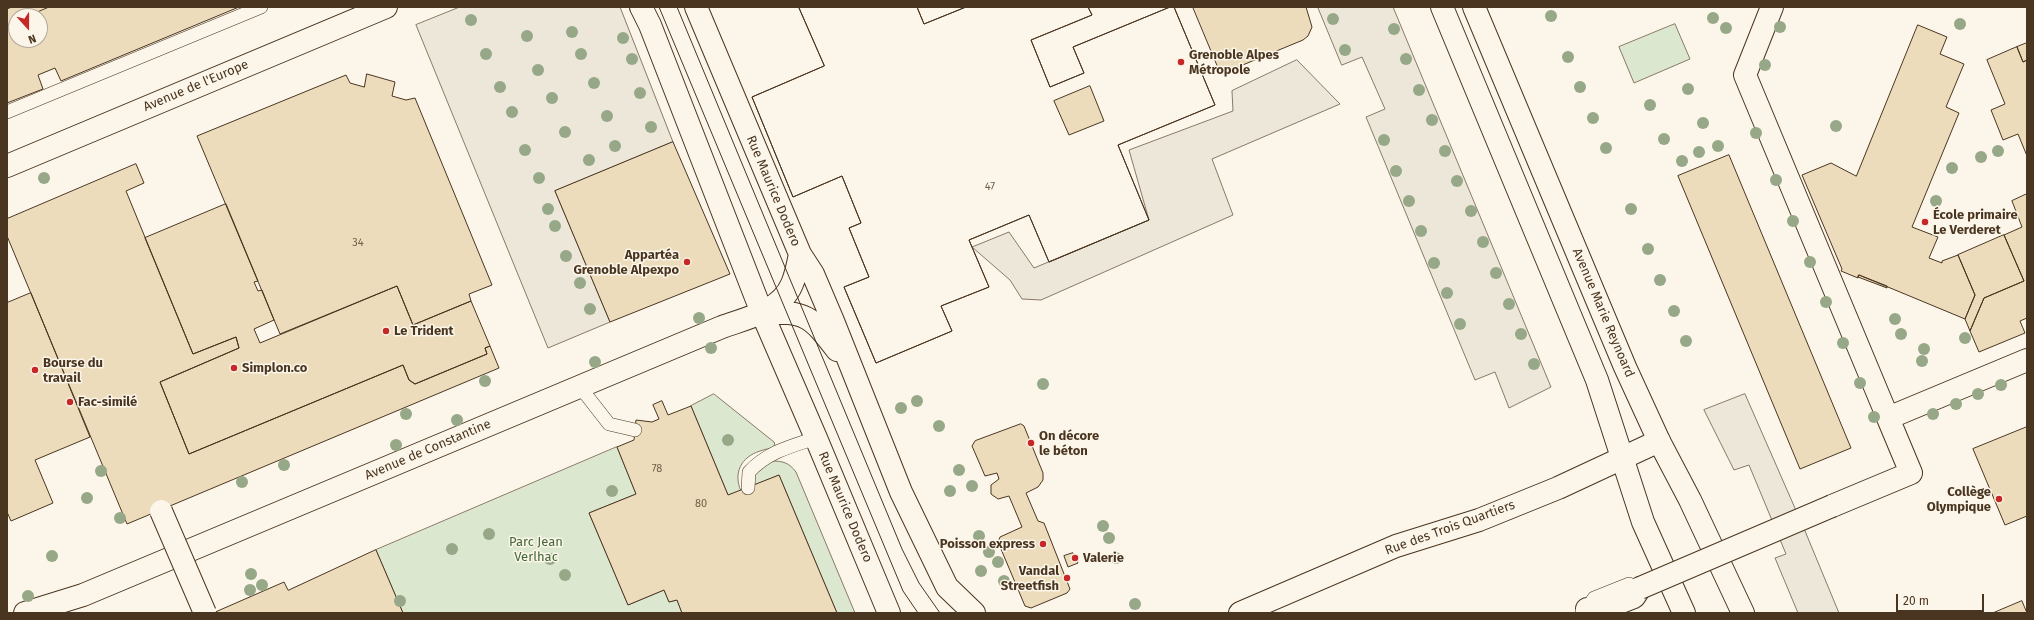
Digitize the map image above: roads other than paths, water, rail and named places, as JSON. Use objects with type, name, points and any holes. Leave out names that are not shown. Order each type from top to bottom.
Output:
[{"type":"street","name":"Avenue de l'Europe","points":[[7,166],[386,7]]},
{"type":"street","name":"Rue Maurice Dodero","points":[[641,7],[650,25],[762,313],[889,613]]},
{"type":"street","name":"Rue Maurice Dodero","points":[[696,7],[800,254],[813,274],[855,373],[901,492],[947,587],[974,613]]},
{"type":"street","points":[[1442,7],[1597,380],[1621,458],[1643,522],[1684,613]]},
{"type":"street","name":"Avenue Marie Reynoard","points":[[1474,7],[1616,345],[1659,441],[1690,500],[1743,613]]},
{"type":"street","points":[[1582,611],[1598,611],[1634,597],[1640,588],[1911,473],[1745,75],[1772,7]]},
{"type":"street","name":"Avenue de Constantine","points":[[25,613],[90,592],[722,327],[762,313],[782,301],[792,284],[800,254]]},
{"type":"street","name":"Rue Maurice Dodero","points":[[762,313],[786,312],[805,316],[818,326],[855,373]]},
{"type":"street","points":[[1888,418],[2027,360]]},
{"type":"street","name":"Rue des Trois Quartiers","points":[[1240,613],[1396,546],[1486,518],[1558,488],[1659,441]]},
{"type":"street","points":[[161,511],[205,613]]},
{"type":"lane","points":[[7,112],[262,7]]},
{"type":"lane","points":[[580,387],[609,424],[635,430]]},
{"type":"lane","points":[[748,488],[749,472],[759,461],[792,446],[816,438]]},
{"type":"tram line","points":[[7,9],[12,7]]},
{"type":"tram line","points":[[659,7],[903,591],[918,613]]},
{"type":"tram line","points":[[677,7],[902,549],[919,583],[940,613]]},
{"type":"place","name":"Grenoble Alpes Métropole","points":[[1181,62]]},
{"type":"place","name":"École primaire Le Verderet","points":[[1925,222]]},
{"type":"place","name":"Appartéa Grenoble Alpexpo","points":[[687,262]]},
{"type":"place","name":"Le Trident","points":[[386,331]]},
{"type":"place","name":"Simplon.co","points":[[234,368]]},
{"type":"place","name":"Bourse du travail","points":[[35,370]]},
{"type":"place","name":"Fac-similé","points":[[70,402]]},
{"type":"place","name":"On décore le béton","points":[[1031,443]]},
{"type":"place","name":"Collège Olympique","points":[[1999,499]]},
{"type":"place","name":"Poisson express","points":[[1043,544]]},
{"type":"place","name":"Valerie","points":[[1075,558]]},
{"type":"place","name":"Vandal Streetfish","points":[[1067,578]]},
{"type":"park label","name":"Parc Jean Verlhac","points":[[536,550]]}]
